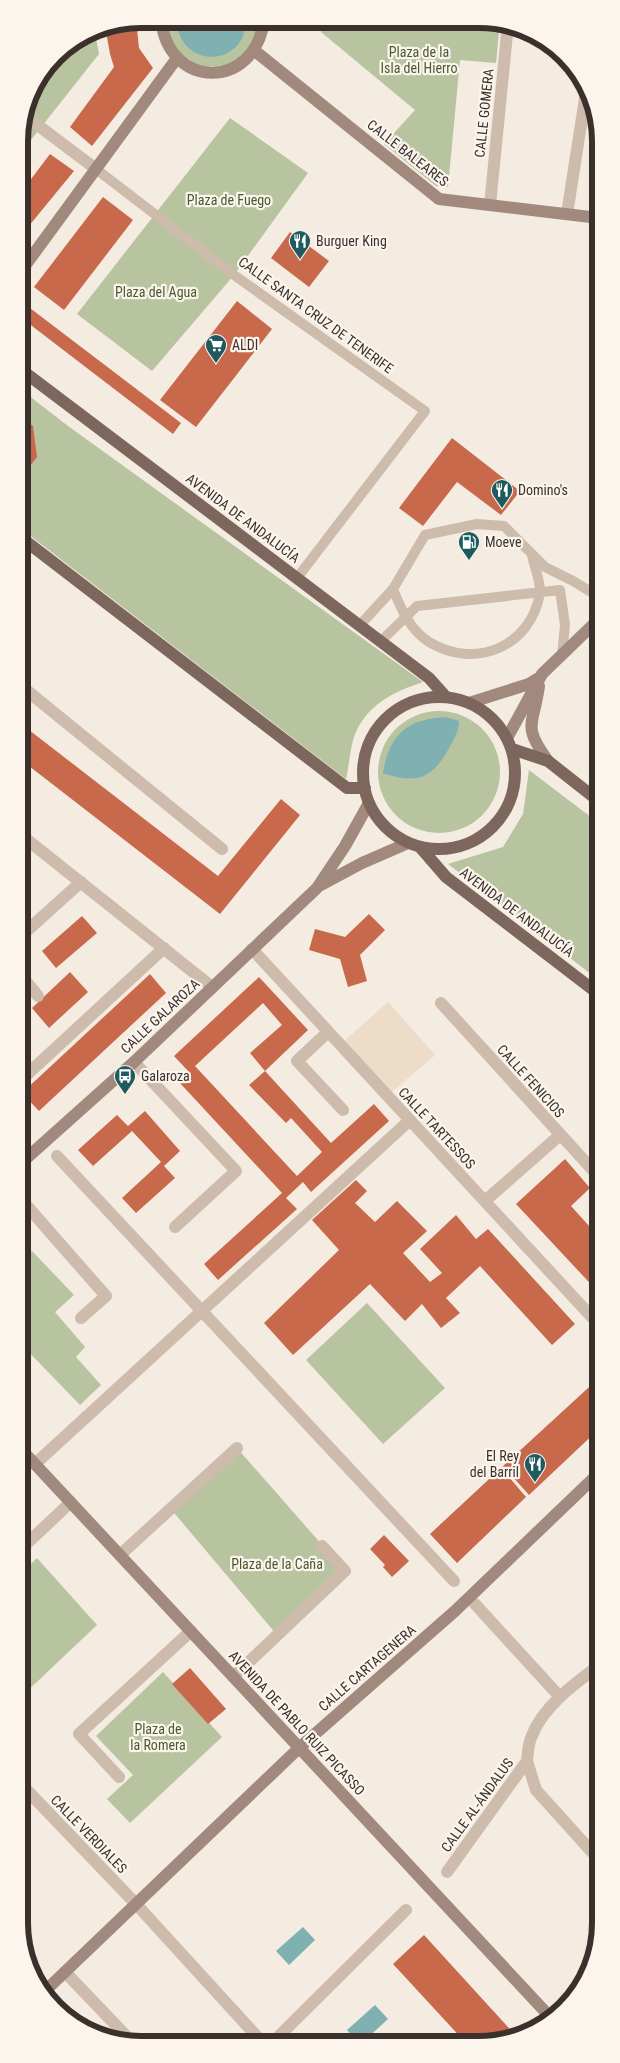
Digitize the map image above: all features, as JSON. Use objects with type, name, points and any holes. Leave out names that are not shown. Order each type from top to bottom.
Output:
[{"type":"main road","name":"AVENIDA DE ANDALUCÍA","points":[[28,375],[381,641],[429,678],[446,697]]},
{"type":"main road","points":[[28,542],[347,788],[365,788]]},
{"type":"main road","points":[[446,697],[469,703],[491,717],[509,744],[515,772],[512,795],[502,816],[486,834],[466,845],[444,850],[414,845],[385,827],[369,803],[365,788],[364,765],[370,742],[382,722],[408,704],[422,699],[446,697]]},
{"type":"main road","points":[[509,744],[548,761],[592,796]]},
{"type":"main road","name":"AVENIDA DE ANDALUCÍA","points":[[414,845],[446,877],[592,989]]},
{"type":"street","points":[[162,28],[168,47],[177,58],[189,67],[203,72],[218,72],[232,69],[245,62],[255,50],[263,28]]},
{"type":"street","name":"CALLE GOMERA","points":[[490,205],[507,31]]},
{"type":"street","name":"CALLE BALEARES","points":[[255,50],[439,199],[592,217]]},
{"type":"street","points":[[28,262],[177,58]]},
{"type":"street","points":[[567,214],[585,99]]},
{"type":"street","name":"CALLE SANTA CRUZ DE TENERIFE","points":[[29,119],[96,169]]},
{"type":"street","points":[[469,703],[529,684],[541,676],[592,626]]},
{"type":"street","points":[[509,744],[541,676]]},
{"type":"street","points":[[541,676],[531,726],[534,741],[548,761]]},
{"type":"street","points":[[28,692],[222,849]]},
{"type":"street","name":"CALLE GALAROZA","points":[[28,1157],[134,1062],[317,888],[345,846],[369,803]]},
{"type":"street","points":[[28,844],[81,882],[212,987]]},
{"type":"street","name":"CALLE GALAROZA","points":[[317,888],[362,863],[414,845]]},
{"type":"street","points":[[28,930],[81,882]]},
{"type":"street","points":[[28,1074],[164,948]]},
{"type":"street","name":"CALLE TARTESSOS","points":[[252,949],[592,1317]]},
{"type":"street","points":[[28,984],[38,996]]},
{"type":"street","name":"CALLE FENICIOS","points":[[441,1003],[592,1169]]},
{"type":"street","points":[[328,1032],[297,1061],[343,1110]]},
{"type":"street","points":[[134,1062],[236,1170],[175,1226]]},
{"type":"street","points":[[35,1464],[410,1120]]},
{"type":"street","points":[[485,1201],[560,1135]]},
{"type":"street","points":[[58,1156],[200,1311],[454,1581]]},
{"type":"street","points":[[28,1207],[106,1296],[81,1318]]},
{"type":"street","points":[[120,1555],[237,1448]]},
{"type":"street","name":"AVENIDA DE PABLO RUIZ PICASSO","points":[[28,1457],[546,2013]]},
{"type":"street","name":"CALLE CARTAGENERA","points":[[49,1988],[299,1748],[455,1611],[592,1480]]},
{"type":"street","points":[[28,1542],[71,1502]]},
{"type":"street","points":[[233,1676],[345,1571],[322,1546]]},
{"type":"street","points":[[475,1604],[560,1697]]},
{"type":"street","points":[[119,1777],[79,1734],[191,1632]]},
{"type":"street","name":"CALLE AL-ÁNDALUS","points":[[448,1872],[527,1761],[530,1739],[538,1723],[560,1697],[592,1671]]},
{"type":"street","points":[[527,1761],[536,1790],[592,1852]]},
{"type":"street","name":"CALLE VERDIALES","points":[[28,1791],[136,1904],[257,2036]]},
{"type":"street","points":[[280,2036],[406,1910]]},
{"type":"street","points":[[65,1972],[124,2034]]},
{"type":"lane","name":"CALLE SANTA CRUZ DE TENERIFE","points":[[96,169],[234,275],[425,411],[297,578]]},
{"type":"lane","points":[[360,625],[393,589],[425,535],[477,524],[504,526],[545,567],[592,593]]},
{"type":"lane","points":[[393,589],[405,618],[427,641],[450,653],[477,654],[510,643],[532,616],[540,591],[532,555]]},
{"type":"lane","points":[[381,641],[417,606],[560,590],[565,624],[562,656]]},
{"type":"green space","points":[[168,28],[259,28],[256,43],[233,65],[200,67],[174,49]]},
{"type":"green space","name":"Plaza de la Isla del Hierro","points":[[320,28],[499,29],[496,63],[460,60],[448,187],[436,186],[384,144],[415,110],[321,32]]},
{"type":"green space","points":[[96,37],[99,54],[28,144],[28,126],[31,111],[36,97],[51,72],[66,56]]},
{"type":"green space","points":[[230,118],[308,173],[234,275],[152,371],[77,314]]},
{"type":"green space","points":[[28,395],[68,426],[423,682],[391,695],[373,708],[366,716],[354,737],[346,779],[28,534]]},
{"type":"green space","points":[[439,711],[462,715],[482,729],[496,749],[500,772],[496,795],[482,815],[462,829],[439,833],[416,829],[396,815],[382,795],[378,772],[382,749],[396,729],[416,715]]},
{"type":"green space","points":[[529,770],[592,818],[592,975],[448,864],[503,847],[523,814]]},
{"type":"green space","points":[[32,1251],[74,1295],[55,1312],[85,1347],[76,1357],[101,1385],[80,1405],[28,1351],[28,1255]]},
{"type":"green space","points":[[367,1303],[445,1388],[383,1444],[306,1360]]},
{"type":"green space","name":"Plaza de la Caña","points":[[237,1448],[345,1571],[277,1635],[170,1508]]},
{"type":"green space","points":[[37,1558],[97,1625],[28,1690],[28,1567]]},
{"type":"green space","name":"Plaza de la Romera","points":[[163,1672],[222,1737],[130,1823],[107,1799],[133,1775],[96,1736]]},
{"type":"shaded area","points":[[388,1002],[435,1055],[387,1096],[340,1045]]},
{"type":"water","points":[[178,28],[244,28],[243,35],[236,47],[225,54],[213,57],[200,55],[189,48],[180,36]]},
{"type":"water","points":[[446,717],[459,721],[458,729],[448,750],[435,768],[421,777],[413,778],[383,773],[390,748],[402,732],[421,721]]},
{"type":"water","points":[[303,1927],[315,1940],[289,1965],[276,1951]]},
{"type":"water","points":[[375,2005],[388,2019],[370,2036],[352,2036],[347,2030]]},
{"type":"building","points":[[126,28],[137,28],[139,48],[153,68],[92,146],[70,127],[114,67],[106,33]]},
{"type":"building","points":[[50,154],[74,171],[28,227],[28,183]]},
{"type":"building","points":[[103,197],[133,220],[64,310],[34,287]]},
{"type":"building","name":"Burguer King","points":[[290,232],[329,261],[309,287],[271,258]]},
{"type":"building","name":"ALDI","points":[[237,301],[272,329],[196,427],[160,400]]},
{"type":"building","points":[[28,307],[181,423],[173,434],[28,323]]},
{"type":"building","points":[[28,422],[33,426],[37,457],[28,466]]},
{"type":"building","points":[[452,438],[520,491],[501,515],[457,482],[423,526],[399,508]]},
{"type":"building","points":[[28,729],[218,876],[281,799],[300,815],[220,914],[28,765]]},
{"type":"building","points":[[369,914],[385,930],[360,955],[367,981],[348,987],[340,959],[309,950],[315,929],[345,937]]},
{"type":"building","points":[[82,916],[97,933],[56,968],[42,951]]},
{"type":"building","points":[[70,972],[88,992],[49,1028],[32,1008]]},
{"type":"building","points":[[150,974],[166,993],[39,1111],[28,1099],[28,1087]]},
{"type":"building","points":[[259,977],[308,1030],[265,1071],[331,1143],[374,1104],[389,1121],[311,1192],[303,1182],[286,1198],[297,1209],[218,1280],[204,1264],[282,1193],[179,1082],[189,1072],[174,1056]],"holes":[[[263,1003],[282,1025],[250,1053],[265,1071],[249,1085],[286,1123],[291,1118],[322,1152],[297,1176],[195,1066]]]},
{"type":"building","points":[[145,1111],[180,1151],[164,1166],[175,1178],[136,1213],[122,1198],[161,1162],[132,1131],[93,1166],[78,1150],[117,1115],[128,1126]]},
{"type":"building","points":[[565,1159],[590,1188],[571,1206],[592,1229],[592,1285],[516,1204]]},
{"type":"building","points":[[356,1180],[367,1191],[355,1203],[375,1222],[397,1201],[427,1231],[403,1253],[430,1282],[442,1273],[420,1249],[456,1215],[476,1239],[488,1229],[575,1324],[552,1345],[480,1266],[446,1298],[460,1313],[441,1328],[422,1304],[405,1321],[370,1284],[293,1355],[264,1323],[339,1250],[312,1220]]},
{"type":"building","points":[[592,1384],[592,1436],[529,1495],[503,1466]]},
{"type":"building","points":[[501,1468],[526,1497],[457,1563],[430,1534]]},
{"type":"building","points":[[384,1535],[409,1561],[392,1577],[383,1567],[385,1565],[370,1549]]},
{"type":"building","points":[[190,1668],[226,1709],[208,1724],[172,1684]]},
{"type":"building","points":[[424,1935],[511,2031],[480,2036],[459,2036],[393,1964]]},
{"type":"place","name":"Burguer King","points":[[300,260]]},
{"type":"place","name":"ALDI","points":[[216,364]]},
{"type":"place","name":"Domino's","points":[[502,509]]},
{"type":"place","name":"Moeve","points":[[469,561]]},
{"type":"place","name":"Galaroza","points":[[125,1095]]},
{"type":"place","name":"El Rey del Barril","points":[[535,1483]]},
{"type":"park label","name":"Plaza de Fuego","points":[[229,200]]},
{"type":"park label","name":"Plaza del Agua","points":[[156,292]]}]
